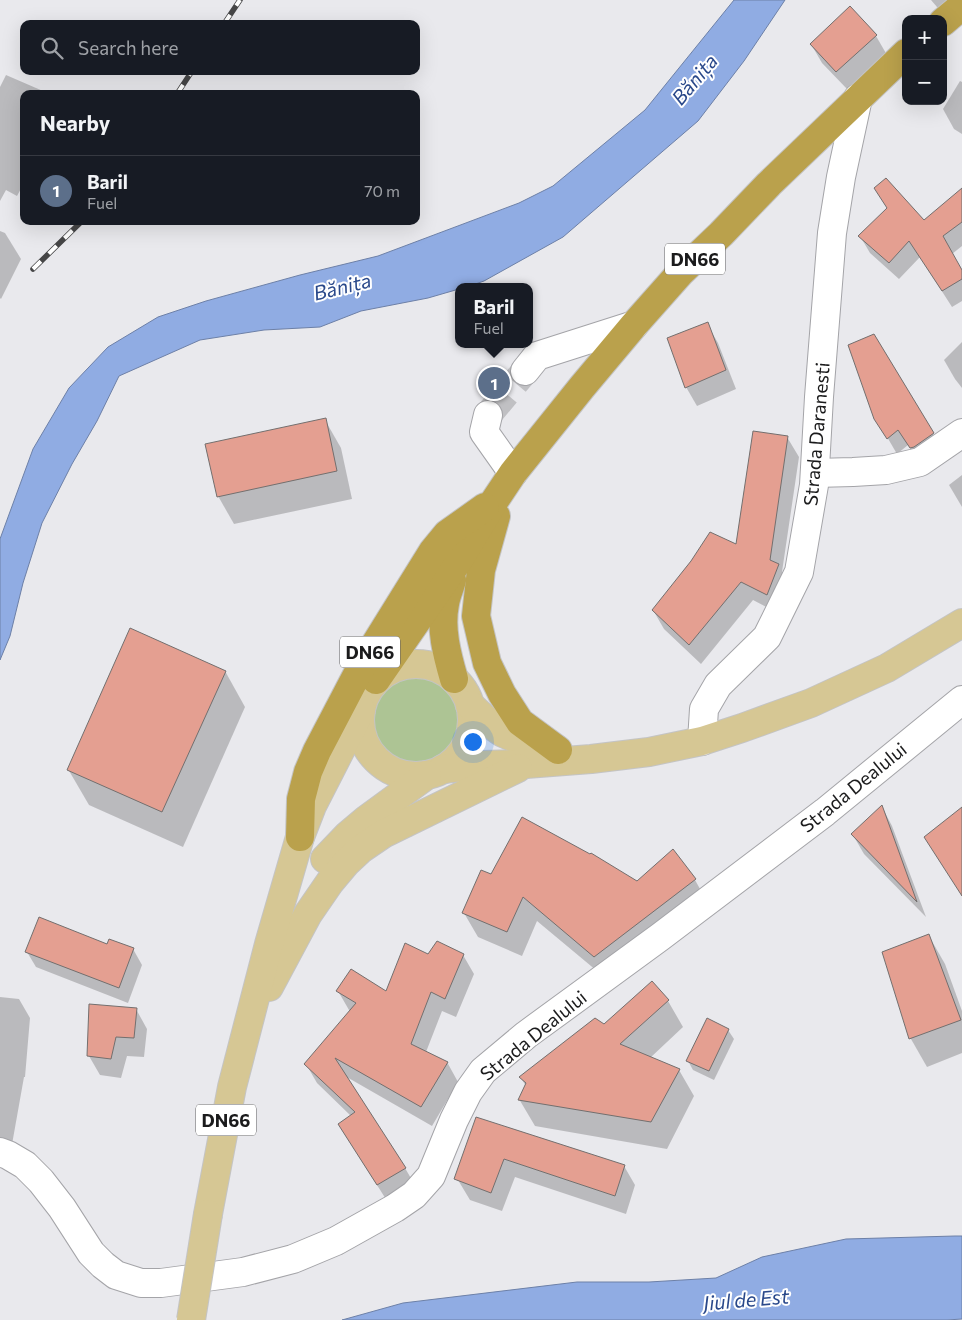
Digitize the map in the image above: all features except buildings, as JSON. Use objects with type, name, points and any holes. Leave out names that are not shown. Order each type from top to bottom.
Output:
[{"type":"highway","points":[[947,19],[962,6]]},
{"type":"highway","name":"DN66","points":[[376,680],[459,560],[504,486],[582,387],[634,325],[680,272],[721,234],[776,177],[902,58]]},
{"type":"highway","points":[[504,486],[481,570],[476,616],[487,663],[502,694],[520,722],[558,750]]},
{"type":"highway","name":"DN66","points":[[300,837],[301,798],[308,772],[317,751],[361,668],[433,551],[447,534],[504,486]]},
{"type":"highway","name":"DN66","points":[[454,679],[445,640],[443,621],[445,603],[459,560]]},
{"type":"main road","points":[[435,772],[482,765],[591,759],[650,752],[702,741],[811,704],[887,668],[962,623]]},
{"type":"main road","name":"DN66","points":[[191,1320],[208,1214],[232,1087],[269,944],[300,837],[312,806],[361,710],[366,694],[376,680],[390,670],[406,664],[424,664],[440,669],[454,679],[464,690],[470,705],[472,720],[470,734],[464,748],[455,760],[367,819],[348,835],[324,860],[306,884],[269,944]]},
{"type":"main road","points":[[470,705],[502,732],[516,738],[591,759]]},
{"type":"main road","name":"DN66","points":[[361,710],[360,729],[366,746],[377,760],[392,770],[409,775],[435,772]]},
{"type":"main road","points":[[248,1026],[308,914],[346,862],[382,834],[526,764]]},
{"type":"street","name":"Strada Daranesti","points":[[702,741],[704,709],[718,685],[767,637],[799,572],[814,485],[832,233],[841,177],[858,98]]},
{"type":"street","points":[[525,371],[538,356],[634,325]]},
{"type":"street","points":[[488,415],[484,432],[504,486]]},
{"type":"street","points":[[815,473],[886,470],[920,462],[962,433]]},
{"type":"street","name":"Strada Dealului","points":[[0,1152],[24,1165],[41,1181],[62,1208],[91,1253],[103,1266],[116,1275],[141,1283],[161,1283],[243,1272],[293,1259],[336,1241],[395,1208],[414,1195],[431,1176],[454,1120],[468,1092],[483,1071],[526,1035],[660,937],[825,812],[962,700]]},
{"type":"green space","points":[[416,665],[437,669],[454,681],[466,698],[470,719],[466,740],[454,757],[437,769],[416,773],[395,769],[378,757],[366,740],[362,719],[366,698],[378,681],[395,669]]},
{"type":"water","name":"Bănița","points":[[734,0],[785,0],[744,61],[698,121],[563,237],[478,283],[455,283],[455,290],[428,298],[361,311],[320,327],[264,330],[200,340],[119,376],[42,523],[23,583],[10,636],[0,660],[0,539],[33,449],[69,388],[108,347],[158,317],[206,301],[378,256],[519,203],[553,186],[645,110]]},
{"type":"water","name":"Jiul de Est","points":[[962,1236],[962,1319],[342,1320],[403,1303],[577,1282],[649,1282],[716,1278],[762,1257],[846,1239]]},
{"type":"tunnel","points":[[488,415],[525,371]]},
{"type":"railway","points":[[227,20],[240,0]]},
{"type":"railway","points":[[180,90],[189,75]]},
{"type":"railway","points":[[33,269],[78,225]]},
{"type":"place","name":"Baril","points":[[494,383]]}]
